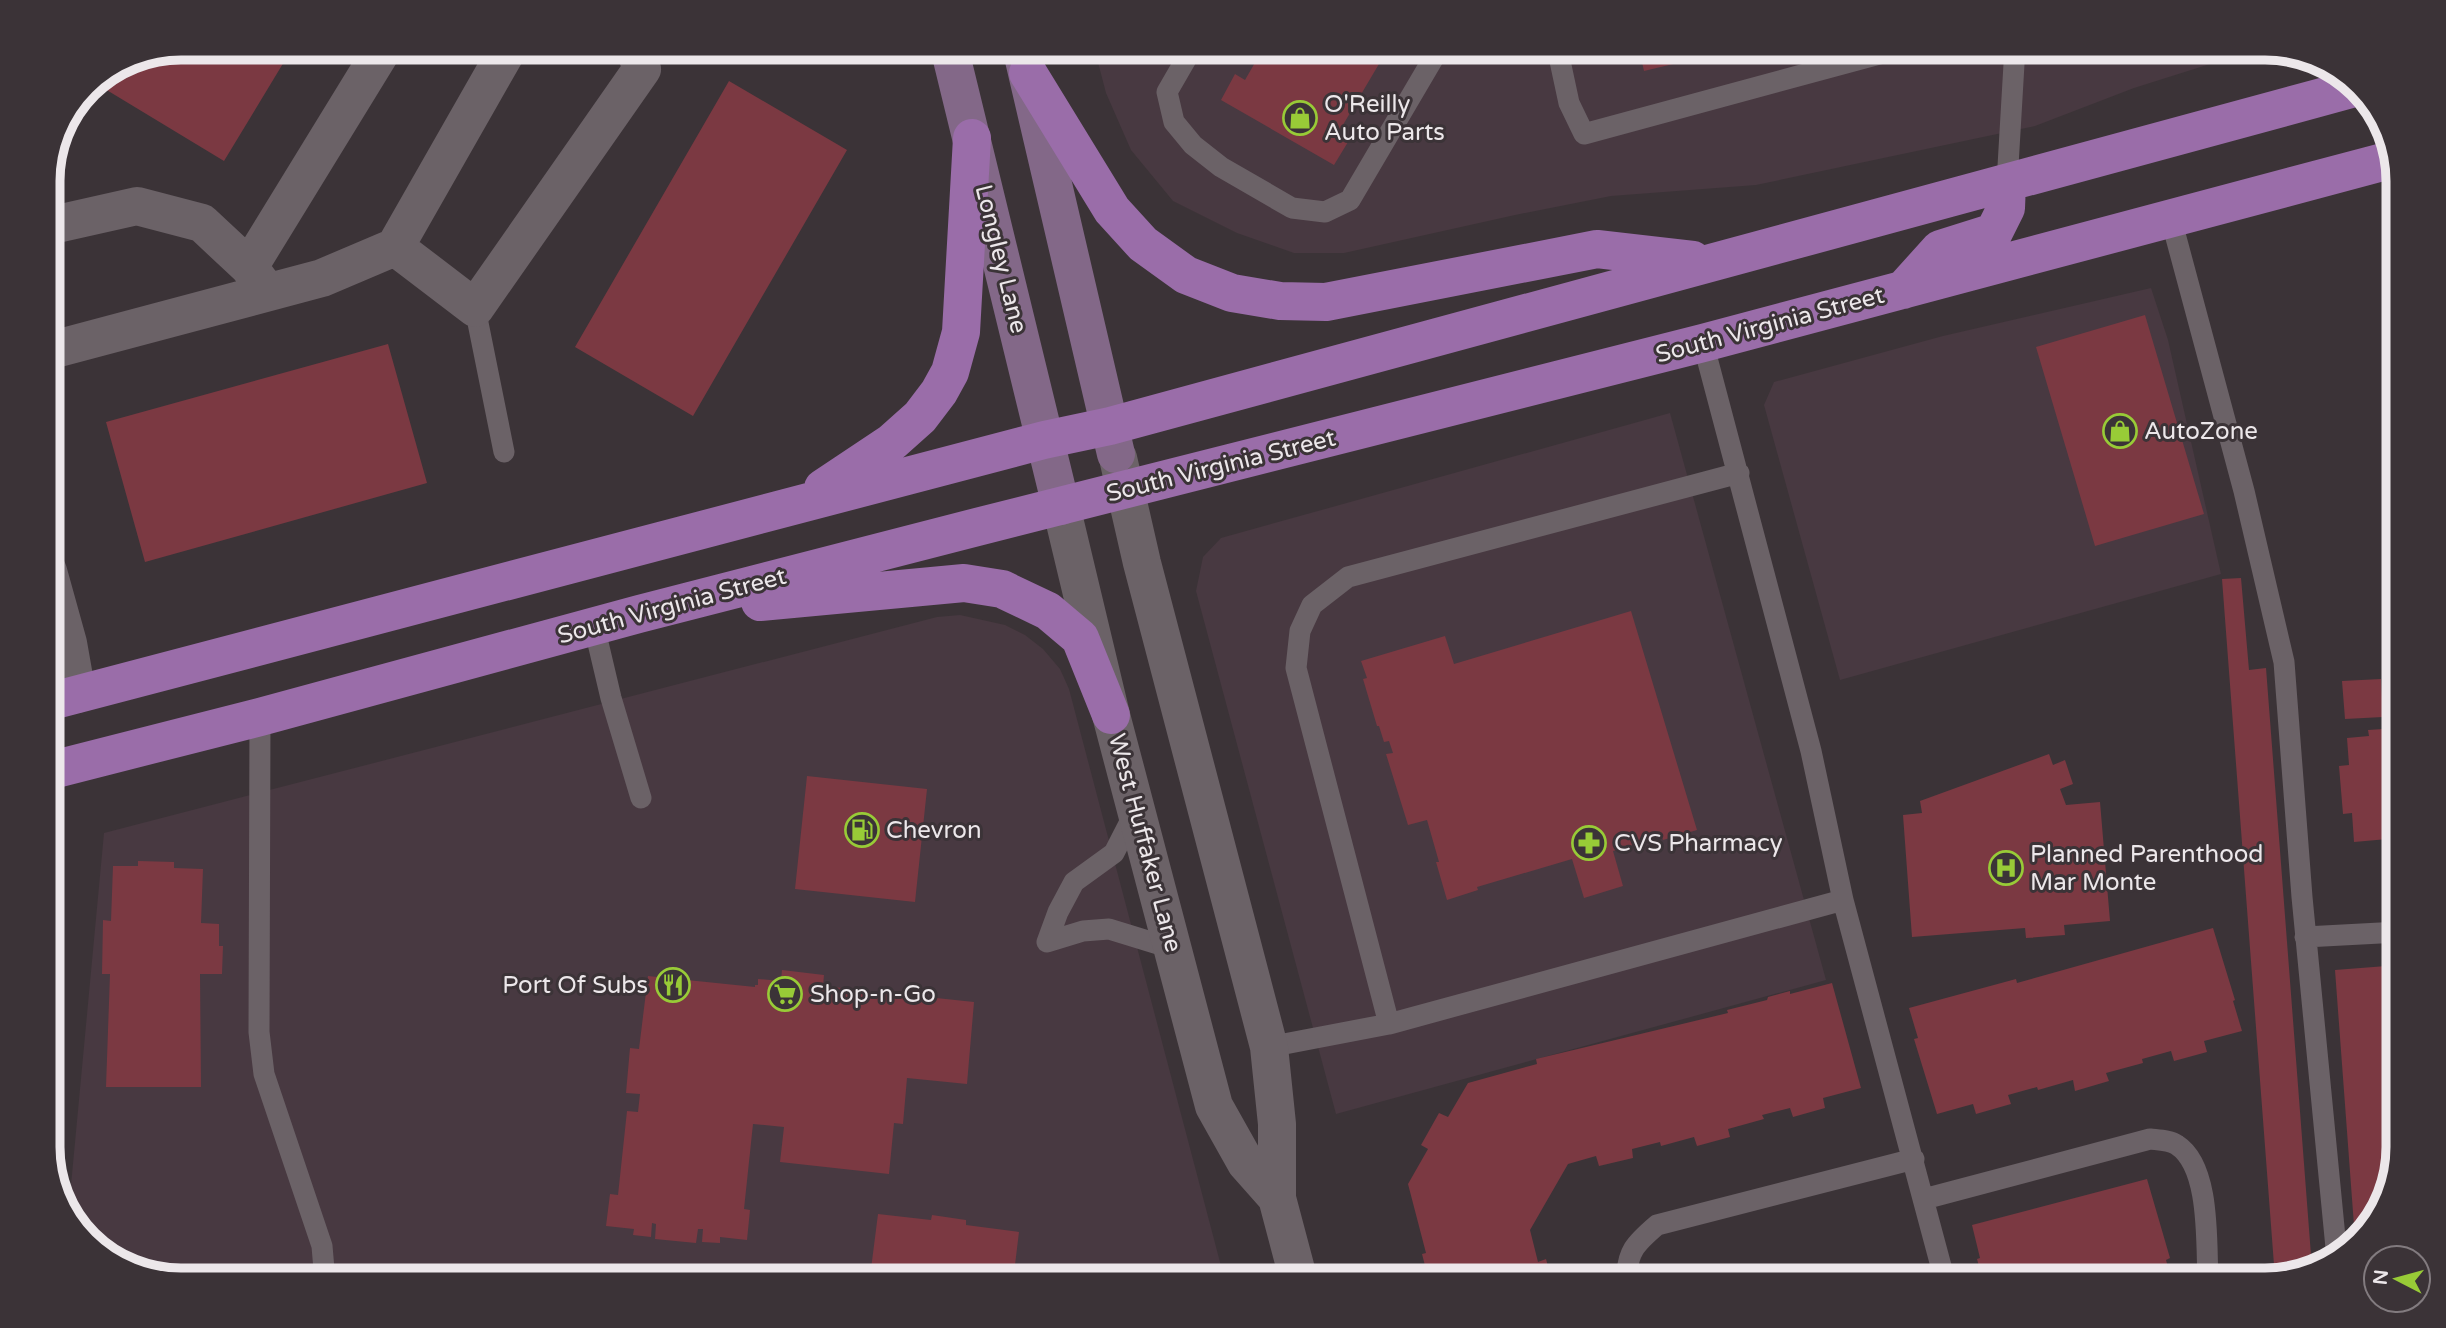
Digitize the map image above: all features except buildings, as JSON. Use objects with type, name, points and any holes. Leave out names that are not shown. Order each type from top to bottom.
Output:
[{"type":"main road","name":"Longley Lane","points":[[952,60],[1052,472]]},
{"type":"main road","points":[[1024,60],[1112,209],[1135,235],[1186,275],[1232,293],[1280,301],[1326,302],[1597,248],[1713,263]]},
{"type":"main road","points":[[1024,60],[1113,440]]},
{"type":"main road","name":"South Virginia Street","points":[[60,768],[260,717],[639,614],[1052,472],[1113,440],[1713,263],[2346,91]]},
{"type":"main road","points":[[797,505],[892,442],[920,417],[950,372],[961,332],[972,138]]},
{"type":"main road","name":"South Virginia Street","points":[[62,698],[797,505],[1052,472],[1125,491],[1703,343],[2385,162]]},
{"type":"main road","points":[[1903,290],[1940,249],[1994,232],[2006,208],[2007,183]]},
{"type":"main road","points":[[639,614],[964,583],[1002,589],[1048,611],[1080,638],[1111,715]]},
{"type":"street","points":[[258,280],[377,60]]},
{"type":"street","points":[[60,347],[258,280],[322,278],[395,247],[502,60]]},
{"type":"street","points":[[395,247],[475,308],[642,69],[639,60]]},
{"type":"street","points":[[60,223],[137,206],[202,223],[258,280]]},
{"type":"street","name":"West Huffaker Lane","points":[[1113,440],[1142,563],[1269,1046],[1277,1124],[1277,1199],[1295,1268]]},
{"type":"street","name":"West Huffaker Lane","points":[[1052,472],[1111,715],[1214,1106],[1245,1163],[1277,1199]]},
{"type":"street","points":[[60,614],[68,643],[62,698]]},
{"type":"lane","points":[[1185,60],[1167,92],[1174,122],[1193,145],[1221,167],[1292,208],[1325,212],[1350,200],[1432,60]]},
{"type":"lane","points":[[1560,60],[1569,103],[1584,134],[1857,60]]},
{"type":"lane","points":[[2007,183],[2014,60]]},
{"type":"lane","points":[[2171,219],[2244,491],[2284,662],[2305,937],[2336,1245]]},
{"type":"lane","points":[[475,308],[504,452]]},
{"type":"lane","points":[[1703,343],[1811,751],[1843,900],[1942,1268]]},
{"type":"lane","points":[[1389,1024],[1296,668],[1300,631],[1312,604],[1348,577],[1739,473]]},
{"type":"lane","points":[[594,626],[611,698],[641,797]]},
{"type":"lane","points":[[260,717],[261,1046],[264,1074],[321,1245],[324,1268]]},
{"type":"lane","points":[[1136,810],[1114,853],[1074,882],[1058,912],[1047,942],[1083,931],[1109,929],[1174,949]]},
{"type":"lane","points":[[1269,1046],[1389,1024],[1843,900]]},
{"type":"lane","points":[[2305,937],[2386,933]]},
{"type":"lane","points":[[1924,1199],[2150,1139],[2176,1143],[2193,1161],[2203,1195],[2207,1268]]},
{"type":"lane","points":[[1627,1268],[1635,1243],[1657,1225],[1914,1159]]},
{"type":"shaded area","points":[[1097,60],[2223,60],[2134,88],[2035,126],[1756,185],[1611,196],[1344,253],[1294,253],[1237,233],[1173,201],[1131,150],[1106,93]]},
{"type":"shaded area","points":[[2151,288],[2168,340],[2221,574],[1840,680],[1764,405],[1774,382],[1943,336]]},
{"type":"shaded area","points":[[1670,413],[1826,980],[1336,1114],[1196,591],[1203,557],[1221,538]]},
{"type":"shaded area","points":[[960,615],[1005,625],[1025,635],[1043,649],[1060,669],[1069,689],[1222,1268],[180,1268],[157,1266],[127,1256],[101,1238],[80,1215],[70,1196],[104,833],[937,617]]},
{"type":"place","name":"O'Reilly Auto Parts","points":[[1300,118]]},
{"type":"place","name":"AutoZone","points":[[2120,431]]},
{"type":"place","name":"Chevron","points":[[862,830]]},
{"type":"place","name":"CVS Pharmacy","points":[[1589,843]]},
{"type":"place","name":"Planned Parenthood Mar Monte","points":[[2006,868]]},
{"type":"place","name":"Port Of Subs","points":[[673,985]]},
{"type":"place","name":"Shop-n-Go","points":[[785,994]]}]
